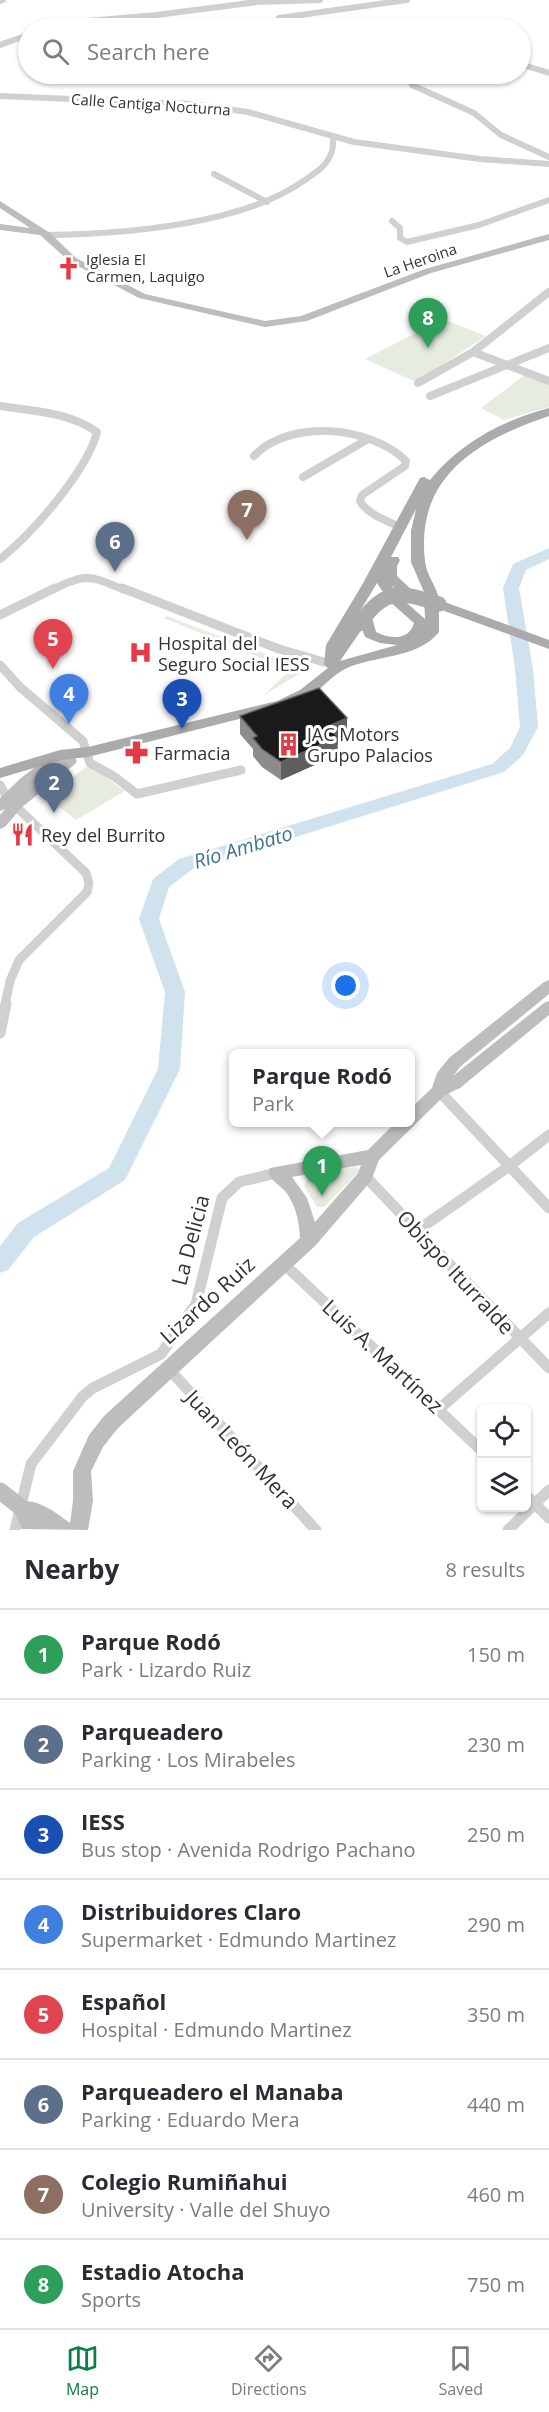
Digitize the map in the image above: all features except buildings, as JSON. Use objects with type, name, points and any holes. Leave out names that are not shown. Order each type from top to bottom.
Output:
[{"type":"main road","name":"La Heroina","points":[[0,204],[44,233],[73,260],[152,300],[265,324],[303,319],[428,271],[549,237]]},
{"type":"main road","points":[[0,227],[44,233]]},
{"type":"main road","points":[[334,666],[411,646],[425,639],[432,632],[430,589],[418,564],[417,539],[422,509],[436,478],[452,459],[504,428],[549,410]]},
{"type":"main road","points":[[549,410],[501,425],[450,453],[424,482],[401,533],[390,566],[390,577],[408,593],[549,645]]},
{"type":"main road","points":[[334,666],[333,645],[401,533],[422,509]]},
{"type":"main road","points":[[363,622],[370,634],[389,641],[414,638],[420,631],[421,622],[401,607],[386,590],[382,583],[380,566]]},
{"type":"main road","points":[[0,773],[208,724],[294,699],[334,666],[377,600],[393,594],[408,593]]},
{"type":"main road","points":[[363,622],[381,602],[392,597],[406,596],[439,604]]},
{"type":"main road","points":[[0,824],[5,795],[44,768],[65,758]]},
{"type":"main road","points":[[5,795],[65,758]]},
{"type":"main road","points":[[439,1091],[443,1077],[455,1062],[549,986]]},
{"type":"main road","points":[[415,1115],[439,1091],[454,1084],[549,1007]]},
{"type":"main road","name":"Lizardo Ruiz","points":[[83,1519],[82,1470],[96,1441],[111,1422],[309,1241],[365,1176],[372,1156],[401,1127]]},
{"type":"main road","name":"La Delicia","points":[[276,1173],[372,1156]]},
{"type":"main road","points":[[276,1173],[292,1185],[303,1202],[309,1241]]},
{"type":"main road","points":[[0,1491],[23,1509],[29,1523],[62,1523],[83,1519]]},
{"type":"main road","points":[[41,1523],[64,1530]]},
{"type":"street","points":[[117,18],[257,2],[320,0]]},
{"type":"street","points":[[279,18],[407,0]]},
{"type":"street","points":[[0,45],[18,39]]},
{"type":"street","points":[[531,67],[549,73]]},
{"type":"street","points":[[412,85],[474,113],[501,135],[549,156]]},
{"type":"street","name":"Calle Cantiga Nocturna","points":[[0,96],[192,104],[248,112],[333,137],[480,159],[549,164]]},
{"type":"street","points":[[44,233],[101,234],[232,215],[292,191],[325,166],[332,159],[333,137]]},
{"type":"street","points":[[214,174],[267,202]]},
{"type":"street","points":[[392,221],[400,228],[400,238],[407,242],[473,227],[518,213],[549,200]]},
{"type":"street","points":[[418,383],[473,352],[549,292]]},
{"type":"street","points":[[430,396],[549,348]]},
{"type":"street","points":[[473,352],[549,381]]},
{"type":"street","points":[[0,406],[77,421],[92,427],[97,432],[93,447],[38,524],[27,537],[0,559]]},
{"type":"street","points":[[254,456],[265,445],[295,432],[308,431],[369,439],[390,447],[406,461],[402,469],[369,488],[362,495],[361,503],[365,511],[401,533]]},
{"type":"street","points":[[303,477],[369,439]]},
{"type":"street","points":[[0,615],[77,578],[93,577],[279,649],[334,666]]},
{"type":"street","points":[[0,665],[20,687],[83,741],[90,763],[140,795],[241,770]]},
{"type":"street","points":[[0,1033],[10,981],[19,960],[87,892],[89,883],[86,873],[5,795]]},
{"type":"street","points":[[439,1091],[549,1208]]},
{"type":"street","points":[[418,1230],[508,1167],[549,1135]]},
{"type":"street","name":"La Delicia","points":[[15,1530],[31,1464],[83,1396],[93,1388],[160,1354],[189,1317],[196,1304],[225,1192],[247,1178],[276,1173]]},
{"type":"street","name":"Obispo Iturralde","points":[[365,1176],[549,1368]]},
{"type":"street","name":"Luis A. Martínez","points":[[283,1263],[477,1446]]},
{"type":"street","points":[[439,1409],[549,1313]]},
{"type":"street","name":"Juan León Mera","points":[[168,1368],[316,1530]]},
{"type":"street","points":[[549,1490],[531,1500],[549,1518]]},
{"type":"street","points":[[508,1530],[522,1512]]},
{"type":"shaded area","points":[[443,319],[486,336],[416,382],[365,359]]},
{"type":"shaded area","points":[[527,373],[549,383],[549,407],[504,420],[481,408]]},
{"type":"shaded area","points":[[167,616],[271,656],[300,664],[304,671],[264,695],[290,670],[164,618]]},
{"type":"shaded area","points":[[89,765],[125,791],[76,820],[46,796]]},
{"type":"shaded area","points":[[355,1167],[360,1170],[324,1207],[317,1207],[304,1186],[311,1173]]},
{"type":"waterway","name":"Río Ambato","points":[[0,1263],[26,1230],[117,1174],[169,1069],[175,992],[149,919],[160,884],[186,864],[498,768],[517,751],[529,727],[524,669],[511,588],[519,567],[549,553]]},
{"type":"place","name":"Iglesia El Carmen, Laquigo","points":[[68,268]]},
{"type":"place","name":"Estadio Atocha","points":[[428,348]]},
{"type":"place","name":"Colegio Rumiñahui","points":[[247,540]]},
{"type":"place","name":"Parqueadero el Manaba","points":[[115,572]]},
{"type":"place","name":"Hospital del Seguro Social IESS","points":[[140,653]]},
{"type":"place","name":"Español","points":[[53,669]]},
{"type":"place","name":"Distribuidores Claro","points":[[69,724]]},
{"type":"place","name":"IESS","points":[[182,729]]},
{"type":"place","name":"JAC Motors Grupo Palacios","points":[[289,744]]},
{"type":"place","name":"Farmacia","points":[[136,753]]},
{"type":"place","name":"Parqueadero","points":[[54,813]]},
{"type":"place","name":"Rey del Burrito","points":[[23,835]]},
{"type":"place","name":"Parque Rodó","points":[[322,1196]]}]
